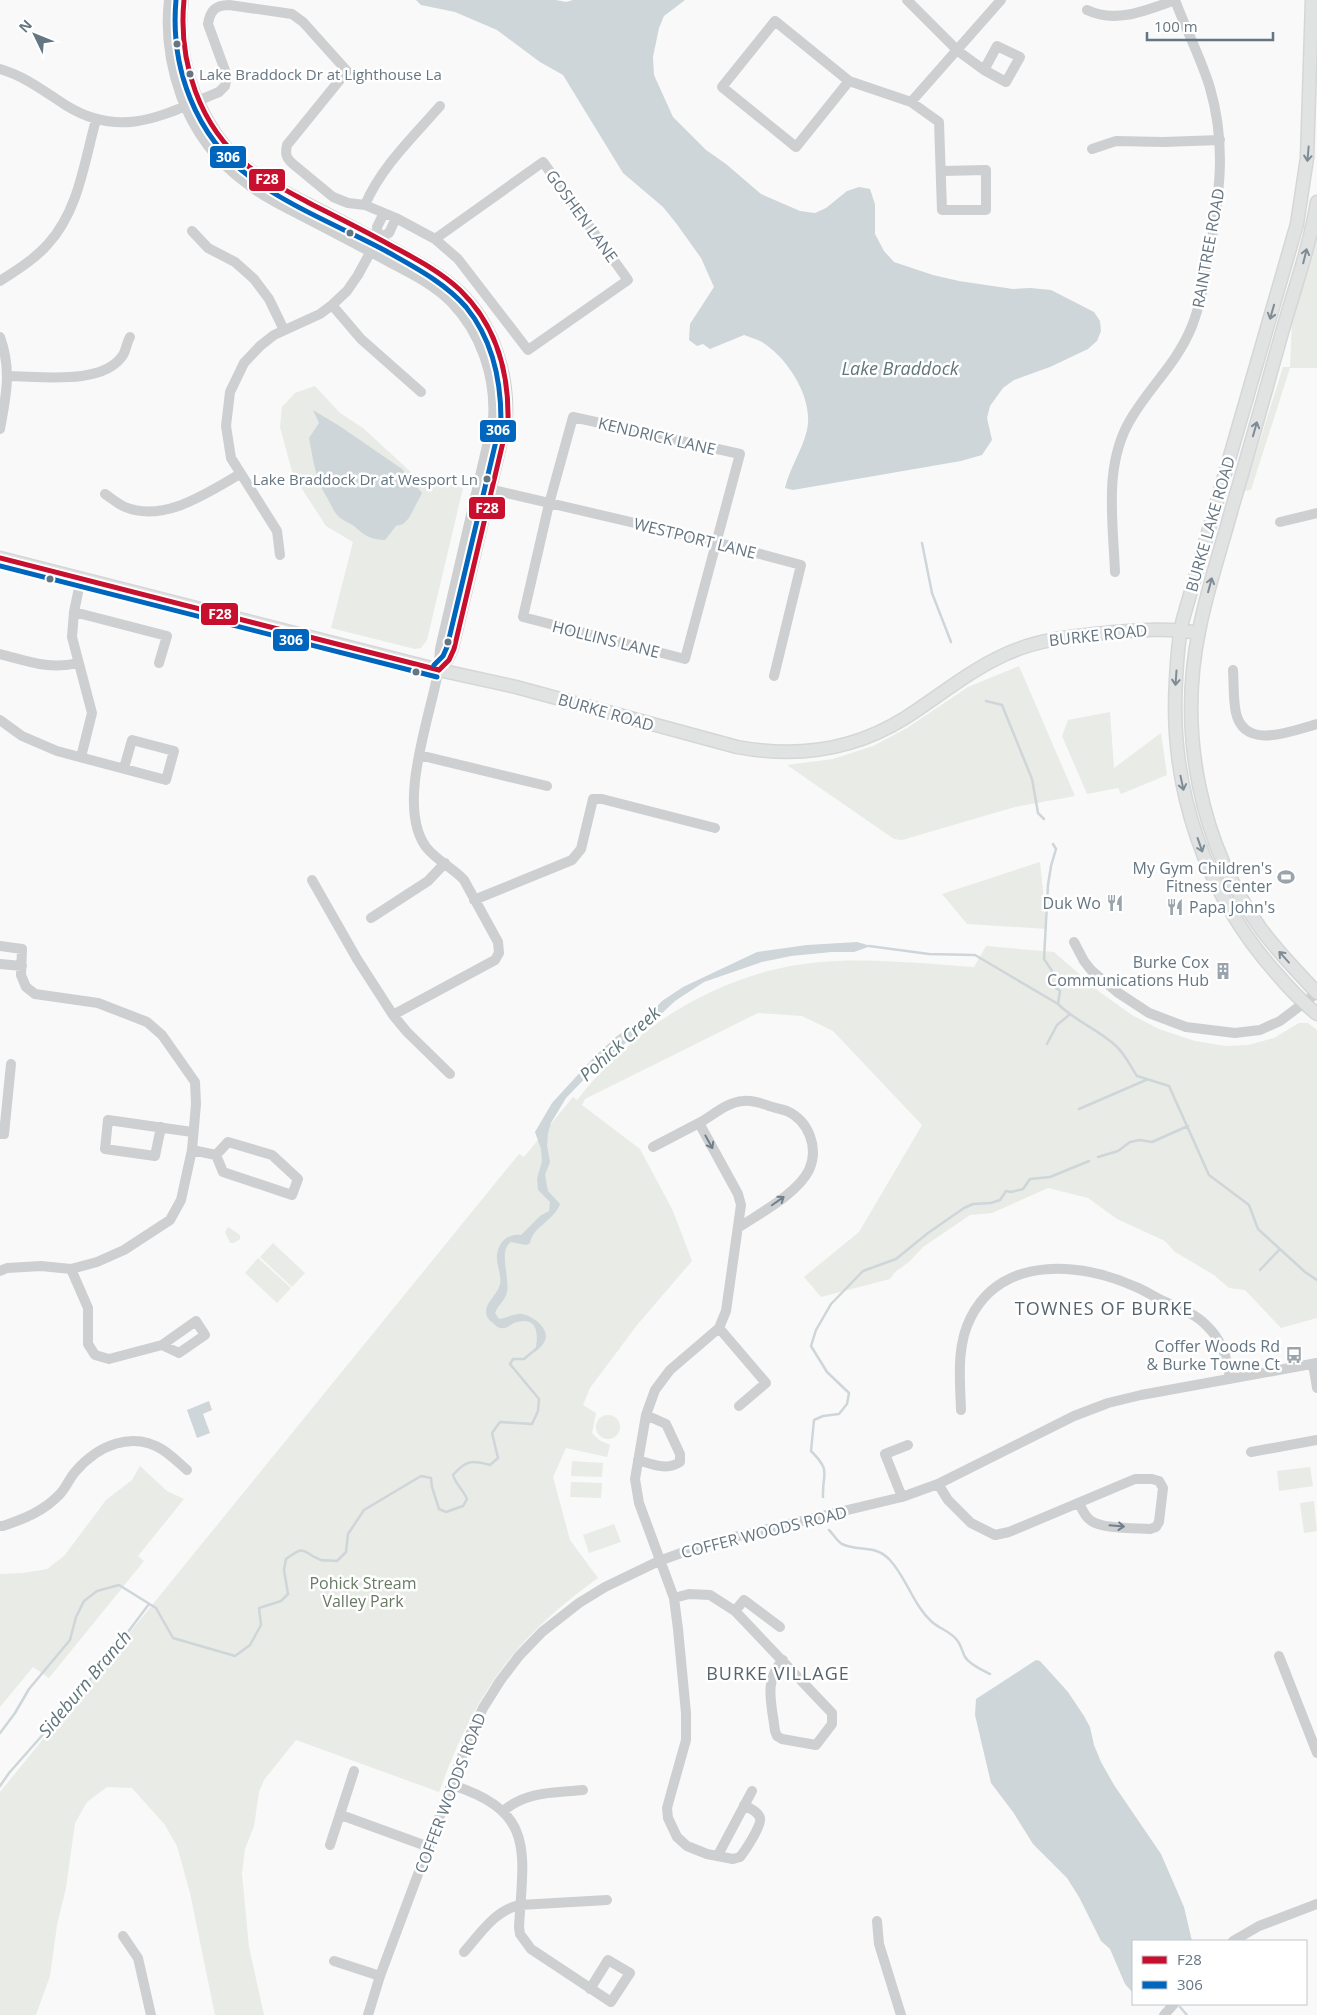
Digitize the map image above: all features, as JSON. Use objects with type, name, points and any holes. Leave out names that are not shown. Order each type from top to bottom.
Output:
[{"type":"main road","name":"BURKE LAKE ROAD","points":[[1312,0],[1307,158],[1296,224],[1180,630],[1175,692],[1175,727],[1178,758],[1188,808],[1205,859],[1236,920],[1262,958],[1303,1003],[1317,1014]]},
{"type":"main road","name":"BURKE LAKE ROAD","points":[[1317,202],[1302,268],[1219,552],[1198,633],[1192,691],[1193,755],[1203,803],[1221,856],[1249,910],[1275,948],[1317,993]]},
{"type":"main road","name":"BURKE ROAD","points":[[0,558],[439,670],[605,710],[737,747],[765,752],[798,752],[841,746],[878,732],[905,718],[982,666],[1025,646],[1066,637],[1160,629],[1198,633]]},
{"type":"street","points":[[169,0],[167,30],[173,70],[185,106],[210,148],[230,170],[276,202],[426,282],[445,297],[461,314],[478,341],[490,375],[494,404],[492,428],[440,649],[439,670],[419,755],[415,782],[417,824],[427,848],[464,880],[498,942],[499,953],[495,960],[393,1014]]},
{"type":"street","points":[[184,0],[182,30],[187,66],[199,100],[222,139],[254,170],[284,189],[427,265],[449,280],[473,305],[491,334],[505,371],[509,404],[506,430],[454,649],[449,660],[439,670]]},
{"type":"street","points":[[907,0],[958,50],[984,70]]},
{"type":"street","points":[[911,102],[1001,0]]},
{"type":"street","points":[[1087,10],[1100,15],[1113,16],[1142,11],[1175,0]]},
{"type":"street","name":"RAINTREE ROAD","points":[[1115,572],[1112,485],[1119,444],[1127,426],[1180,351],[1192,326],[1200,303],[1219,195],[1220,140],[1216,115],[1209,87],[1175,0]]},
{"type":"street","points":[[0,69],[20,76],[80,113],[96,120],[142,121],[161,117],[219,92],[225,86],[227,76],[208,24],[209,16],[214,8],[220,5],[229,5],[292,14],[303,22],[347,71],[287,145],[285,152],[287,159],[334,197],[348,203],[365,205],[396,218],[435,239]]},
{"type":"street","points":[[850,81],[796,148],[722,87],[775,21],[850,81],[911,102],[939,122],[942,210],[986,210],[986,170],[942,171]]},
{"type":"street","points":[[365,205],[373,187],[384,172],[440,106]]},
{"type":"street","points":[[0,281],[40,252],[64,223],[76,196],[96,120]]},
{"type":"street","points":[[1092,149],[1116,141],[1220,140]]},
{"type":"street","name":"GOSHEN LANE","points":[[543,162],[628,280],[528,350],[458,259],[435,239],[543,162]]},
{"type":"street","points":[[280,555],[277,531],[231,458],[226,436],[226,414],[230,392],[239,372],[252,354],[274,335],[311,319],[332,306],[347,291],[378,238],[377,227],[384,213]]},
{"type":"street","points":[[378,238],[389,233],[396,218]]},
{"type":"street","points":[[192,231],[208,248],[235,262],[254,279],[270,299],[284,330]]},
{"type":"street","points":[[332,306],[361,339],[421,392]]},
{"type":"street","points":[[0,337],[7,362],[8,376],[0,429]]},
{"type":"street","points":[[8,376],[83,376],[95,374],[114,363],[123,355],[130,337]]},
{"type":"street","name":"KENDRICK LANE","points":[[549,504],[573,417],[740,454],[716,542]]},
{"type":"street","points":[[105,494],[124,506],[149,510],[166,509],[193,501],[240,474]]},
{"type":"street","name":"WESTPORT LANE","points":[[478,486],[716,542],[801,565],[774,676]]},
{"type":"street","name":"HOLLINS LANE","points":[[549,504],[522,617],[685,659],[716,542]]},
{"type":"street","points":[[1280,522],[1317,513]]},
{"type":"street","points":[[81,578],[74,612],[72,637],[92,712],[81,757]]},
{"type":"street","points":[[74,612],[167,636],[159,663]]},
{"type":"street","points":[[0,654],[61,667],[78,663]]},
{"type":"street","points":[[1233,670],[1236,715],[1242,727],[1247,731],[1252,734],[1267,736],[1317,724]]},
{"type":"street","points":[[0,720],[37,744],[166,780],[174,751],[132,740],[124,768]]},
{"type":"street","points":[[419,755],[548,786]]},
{"type":"street","points":[[474,900],[572,860],[581,849],[593,799],[602,799],[715,828]]},
{"type":"street","points":[[371,918],[428,881],[446,863]]},
{"type":"street","points":[[312,880],[357,959],[393,1014],[407,1032],[450,1074]]},
{"type":"street","points":[[1074,942],[1091,970],[1117,992],[1149,1014],[1186,1027],[1235,1033],[1260,1030],[1280,1021],[1317,993]]},
{"type":"street","points":[[0,946],[22,949],[21,975],[26,987],[35,994],[98,1003],[148,1022],[162,1034],[195,1082],[196,1104],[192,1132],[192,1150],[181,1200],[170,1220],[124,1250],[97,1262],[71,1269],[41,1266],[7,1268],[0,1271]]},
{"type":"street","points":[[0,964],[22,966]]},
{"type":"street","points":[[0,1134],[4,1134],[11,1064]]},
{"type":"street","points":[[653,1147],[734,1102],[744,1100],[755,1102],[787,1111],[798,1118],[807,1129],[812,1141],[813,1158],[808,1171],[791,1192],[738,1228]]},
{"type":"street","points":[[161,1127],[156,1156],[105,1149],[108,1120],[161,1127],[192,1132]]},
{"type":"street","points":[[698,1123],[738,1194],[741,1205],[726,1311],[719,1328],[664,1377],[655,1390],[646,1415],[635,1479],[639,1504],[674,1598],[686,1713],[686,1740],[667,1808],[668,1818],[678,1837],[687,1846],[707,1854],[733,1859],[740,1857],[760,1823],[760,1817],[756,1812],[744,1805]]},
{"type":"street","points":[[228,1142],[272,1155],[298,1179],[292,1195],[223,1172],[216,1155],[228,1142]]},
{"type":"street","points":[[192,1150],[216,1155]]},
{"type":"street","points":[[961,1410],[959,1361],[971,1317],[995,1287],[1021,1274],[1048,1268],[1079,1271],[1135,1286],[1192,1315],[1205,1324],[1223,1347],[1230,1379]]},
{"type":"street","points":[[71,1269],[88,1308],[88,1344],[94,1355],[109,1358],[162,1345]]},
{"type":"street","points":[[719,1328],[766,1383],[739,1406]]},
{"type":"street","points":[[1315,1364],[1317,1388]]},
{"type":"street","name":"COFFER WOODS ROAD","points":[[368,2015],[380,1976],[470,1735],[483,1708],[500,1681],[530,1644],[552,1623],[579,1603],[605,1587],[659,1561],[709,1543],[902,1497],[938,1484],[1091,1409],[1132,1397],[1315,1364]]},
{"type":"street","points":[[638,1460],[666,1467],[674,1466],[680,1462],[680,1454],[666,1424],[646,1415]]},
{"type":"street","points":[[0,1526],[25,1519],[44,1508],[60,1494],[74,1472],[94,1453],[116,1443],[137,1440],[162,1450],[187,1470]]},
{"type":"street","points":[[1251,1452],[1317,1440]]},
{"type":"street","points":[[902,1497],[885,1454],[908,1445]]},
{"type":"street","points":[[938,1484],[948,1500],[971,1523],[996,1535],[1009,1532],[1079,1503],[1135,1480],[1152,1478],[1159,1481],[1163,1488],[1159,1522],[1156,1527],[1150,1529],[1099,1525],[1085,1515],[1079,1503]]},
{"type":"street","points":[[674,1598],[690,1594],[710,1595],[735,1611],[783,1660],[832,1713],[832,1724],[816,1744],[811,1745],[782,1739],[775,1731],[770,1685],[771,1675],[783,1660]]},
{"type":"street","points":[[735,1611],[744,1600],[780,1627]]},
{"type":"street","points":[[1279,1656],[1316,1749]]},
{"type":"street","points":[[330,1845],[354,1772]]},
{"type":"street","points":[[452,1785],[485,1798],[503,1811],[515,1828],[522,1847],[524,1865],[520,1904],[520,1934],[531,1950],[590,1989]]},
{"type":"street","points":[[503,1811],[524,1797],[583,1790]]},
{"type":"street","points":[[718,1855],[752,1791]]},
{"type":"street","points":[[341,1815],[429,1847]]},
{"type":"street","points":[[464,1952],[500,1912],[508,1907],[520,1904],[607,1900]]},
{"type":"street","points":[[1235,1940],[1259,1926],[1317,1904]]},
{"type":"street","points":[[877,1921],[879,1944],[901,2015]]},
{"type":"street","points":[[123,1936],[138,1958],[151,2015]]},
{"type":"street","points":[[334,1960],[380,1976]]},
{"type":"street","points":[[1164,2015],[1173,2005]]},
{"type":"green space","points":[[1317,236],[1317,368],[1290,368],[1251,490],[1244,491],[1283,367],[1290,367],[1292,319]]},
{"type":"green space","points":[[315,386],[340,413],[363,428],[413,474],[463,488],[427,640],[421,648],[415,649],[331,628],[353,542],[326,526],[293,475],[280,427],[282,407],[295,393]]},
{"type":"green space","points":[[1019,666],[1075,796],[1015,807],[902,840],[894,839],[787,765],[833,759],[873,746],[907,728],[968,687]]},
{"type":"green space","points":[[1110,712],[1114,768],[1161,733],[1167,775],[1121,794],[1118,788],[1087,794],[1062,736],[1068,720]]},
{"type":"green space","points":[[1040,862],[1047,929],[967,924],[942,894]]},
{"type":"green space","name":"Pohick Stream Valley Park","points":[[986,946],[1054,952],[1101,993],[1132,1015],[1159,1029],[1195,1041],[1226,1046],[1248,1045],[1274,1038],[1299,1023],[1308,1023],[1317,1030],[1317,1318],[1281,1328],[1245,1290],[1229,1288],[1214,1275],[1175,1252],[1165,1241],[1117,1219],[1088,1198],[1048,1188],[992,1213],[970,1215],[923,1247],[909,1262],[895,1272],[890,1279],[821,1297],[804,1277],[859,1232],[922,1125],[833,1031],[802,1016],[758,1013],[585,1099],[582,1105],[640,1149],[673,1211],[692,1261],[637,1325],[590,1388],[583,1405],[596,1413],[592,1433],[599,1440],[610,1445],[607,1457],[566,1448],[553,1477],[570,1540],[598,1578],[542,1623],[500,1671],[467,1726],[439,1792],[296,1740],[264,1780],[259,1792],[254,1826],[245,1849],[242,1874],[249,1947],[264,2015],[215,2015],[190,1893],[177,1846],[165,1825],[132,1788],[107,1787],[87,1802],[75,1823],[66,1888],[57,1925],[50,1976],[36,2015],[0,2015],[0,1792],[519,1154],[524,1157],[573,1097],[577,1100],[602,1071],[630,1045],[660,1021],[725,985],[761,973],[798,965],[837,961],[888,961],[974,967]]},
{"type":"green space","points":[[228,1227],[240,1235],[240,1239],[234,1243],[230,1243],[225,1232]]},
{"type":"green space","points":[[273,1243],[305,1273],[292,1287],[260,1257]]},
{"type":"green space","points":[[258,1258],[291,1288],[277,1303],[245,1273]]},
{"type":"green space","points":[[608,1415],[617,1418],[620,1427],[617,1436],[608,1439],[599,1436],[596,1427],[599,1418]]},
{"type":"green space","points":[[572,1461],[603,1463],[602,1477],[571,1476]]},
{"type":"green space","points":[[140,1466],[167,1491],[184,1499],[138,1556],[144,1561],[49,1678],[33,1667],[0,1707],[0,1574],[47,1569],[64,1556],[106,1500],[132,1480]]},
{"type":"green space","points":[[1310,1467],[1313,1486],[1279,1491],[1277,1471]]},
{"type":"green space","points":[[571,1482],[602,1483],[601,1498],[570,1497]]},
{"type":"green space","points":[[1314,1501],[1317,1531],[1304,1533],[1300,1503]]},
{"type":"green space","points":[[614,1524],[621,1542],[589,1553],[583,1535]]},
{"type":"water","name":"Lake Braddock","points":[[416,0],[556,0],[566,2],[573,0],[685,0],[664,16],[659,28],[653,57],[654,75],[673,117],[706,150],[726,164],[761,194],[800,211],[815,213],[826,208],[847,191],[859,187],[870,189],[875,204],[875,234],[884,251],[894,262],[933,275],[959,281],[1013,289],[1051,290],[1094,312],[1100,321],[1101,331],[1097,341],[1088,349],[1050,367],[1014,380],[1003,388],[990,406],[987,418],[992,440],[982,455],[961,461],[793,490],[785,488],[805,438],[808,418],[807,405],[803,393],[790,369],[772,349],[760,341],[744,335],[710,349],[703,344],[697,346],[689,340],[690,324],[714,287],[701,258],[663,207],[623,173],[563,75],[540,62],[497,30],[455,12],[421,5]]},
{"type":"water","points":[[313,410],[402,469],[422,493],[409,518],[403,524],[396,526],[385,540],[372,538],[365,534],[340,518],[332,508],[319,482],[313,460],[309,438],[319,423]]},
{"type":"water","points":[[857,942],[871,946],[854,952],[791,956],[762,962],[704,982],[675,1001],[657,1018],[598,1065],[566,1098],[551,1123],[548,1133],[547,1146],[550,1162],[545,1175],[548,1191],[560,1204],[553,1215],[535,1232],[530,1243],[526,1245],[511,1242],[507,1246],[505,1258],[507,1292],[495,1313],[499,1319],[520,1314],[527,1315],[537,1321],[544,1329],[545,1339],[535,1352],[537,1335],[534,1325],[530,1322],[517,1322],[502,1328],[490,1321],[486,1311],[500,1284],[497,1259],[499,1246],[510,1236],[521,1235],[540,1216],[549,1211],[550,1202],[538,1190],[537,1179],[542,1161],[541,1149],[535,1132],[552,1103],[595,1056],[617,1036],[651,1013],[662,1001],[683,987],[757,952],[807,945]]},
{"type":"water","points":[[209,1401],[212,1410],[203,1414],[210,1433],[197,1438],[187,1410]]},
{"type":"water","points":[[1036,1660],[1040,1661],[1068,1692],[1084,1716],[1090,1727],[1094,1745],[1101,1762],[1114,1785],[1161,1854],[1184,1907],[1192,1940],[1132,1940],[1132,1992],[1125,1984],[1110,1949],[1101,1941],[1079,1897],[1067,1878],[1033,1844],[1013,1812],[991,1783],[975,1715],[976,1699]]},
{"type":"waterway","points":[[922,543],[932,593],[951,642]]},
{"type":"waterway","points":[[986,701],[1002,705],[1032,779],[1038,813],[1044,819]]},
{"type":"waterway","points":[[1053,844],[1056,849],[1048,885],[1044,959],[1052,971],[1050,983],[1060,991],[1058,1004]]},
{"type":"waterway","name":"Pohick Creek","points":[[869,946],[929,954],[975,955],[1058,1004],[1109,1040],[1122,1053],[1137,1076],[1169,1086],[1209,1175],[1249,1205],[1258,1229],[1305,1272],[1317,1280]]},
{"type":"waterway","points":[[1047,1044],[1057,1025],[1069,1015]]},
{"type":"waterway","points":[[1079,1109],[1146,1080]]},
{"type":"waterway","points":[[1098,1157],[1118,1151],[1130,1142],[1140,1140],[1152,1142],[1188,1126]]},
{"type":"waterway","points":[[823,1497],[824,1468],[811,1451],[814,1420],[823,1416],[839,1414],[847,1404],[849,1393],[827,1372],[811,1346],[816,1330],[831,1304],[863,1271],[896,1259],[928,1233],[964,1208],[973,1204],[991,1203],[1000,1200],[1006,1191],[1011,1192],[1023,1189],[1030,1179],[1050,1177],[1089,1161]]},
{"type":"waterway","points":[[1260,1270],[1280,1249]]},
{"type":"waterway","name":"Pohick Creek","points":[[0,1733],[15,1713],[29,1689],[70,1640],[76,1617],[84,1601],[97,1591],[119,1585],[156,1608],[173,1638],[235,1656],[250,1645],[261,1625],[259,1608],[281,1601],[288,1594],[284,1570],[286,1559],[293,1554],[301,1550],[321,1560],[337,1561],[346,1552],[348,1534],[364,1510],[421,1476],[431,1478],[439,1509],[446,1512],[463,1506],[467,1499],[453,1475],[462,1466],[470,1462],[490,1465],[498,1458],[492,1433],[500,1422],[532,1424],[538,1411],[539,1399],[510,1364],[513,1359],[524,1359],[536,1349]]},
{"type":"waterway","points":[[829,1530],[842,1544],[854,1548],[878,1551],[889,1559],[901,1574],[925,1615],[954,1637],[960,1644],[965,1657],[970,1662],[990,1674]]},
{"type":"waterway","name":"Sideburn Branch","points":[[0,1786],[79,1690],[102,1668],[115,1642],[128,1632],[149,1604]]},
{"type":"waterway","points":[[1180,2007],[1187,2015]]},
{"type":"transit line","name":"306","points":[[176,0],[175,25],[182,75],[201,121],[214,141],[231,160],[250,177],[281,198],[386,251],[418,269],[448,290],[466,307],[475,319],[488,346],[497,375],[501,420],[447,647],[443,656],[434,665]]},
{"type":"transit line","name":"F28","points":[[184,0],[185,46],[195,91],[216,132],[231,150],[248,166],[272,182],[408,255],[444,277],[460,290],[483,318],[498,350],[506,385],[508,421],[454,649],[449,660],[439,670]]},
{"type":"transit line","name":"F28","points":[[0,558],[439,670]]},
{"type":"transit line","name":"306","points":[[0,566],[437,677]]},
{"type":"place","name":"Lake Braddock Dr at Lighthouse La","points":[[190,74]]},
{"type":"place","name":"Lake Braddock Dr at Wesport Ln","points":[[487,479]]},
{"type":"place","name":"My Gym Children's Fitness Center","points":[[1286,877]]},
{"type":"place","name":"Duk Wo","points":[[1115,903]]},
{"type":"place","name":"Papa John's","points":[[1175,907]]},
{"type":"place","name":"Burke Cox Communications Hub","points":[[1223,971]]},
{"type":"place","name":"Coffer Woods Rd & Burke Towne Ct","points":[[1294,1355]]},
{"type":"district","name":"TOWNES OF BURKE","points":[[1104,1309]]},
{"type":"district","name":"BURKE VILLAGE","points":[[778,1674]]}]
